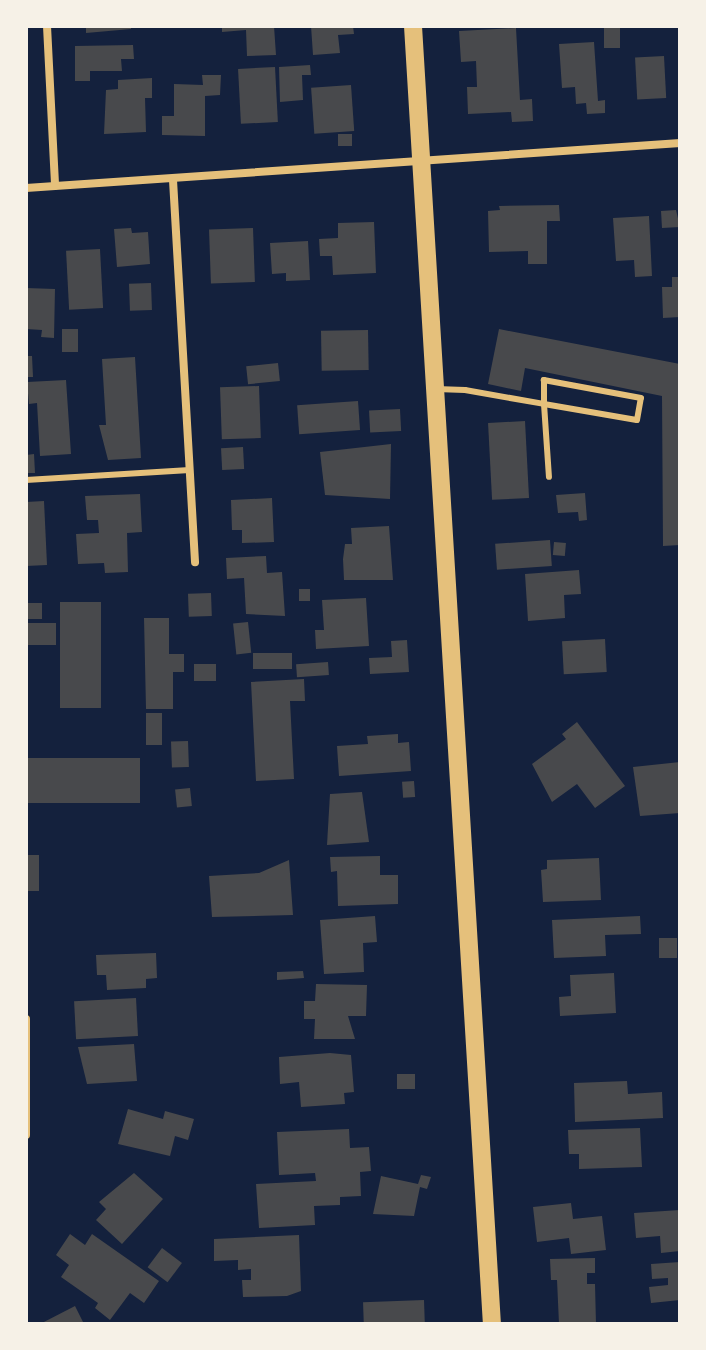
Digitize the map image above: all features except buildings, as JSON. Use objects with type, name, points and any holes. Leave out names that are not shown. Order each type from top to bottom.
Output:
[{"type":"main road","points":[[413,26],[492,1324]]},
{"type":"street","points":[[47,26],[55,186]]},
{"type":"street","points":[[26,188],[369,167],[680,143]]},
{"type":"street","points":[[173,180],[195,562]]},
{"type":"street","points":[[26,1019],[26,1135]]},
{"type":"lane","points":[[436,389],[544,404],[637,420],[641,398],[544,380],[544,404],[549,477]]},
{"type":"lane","points":[[26,480],[191,470]]}]
